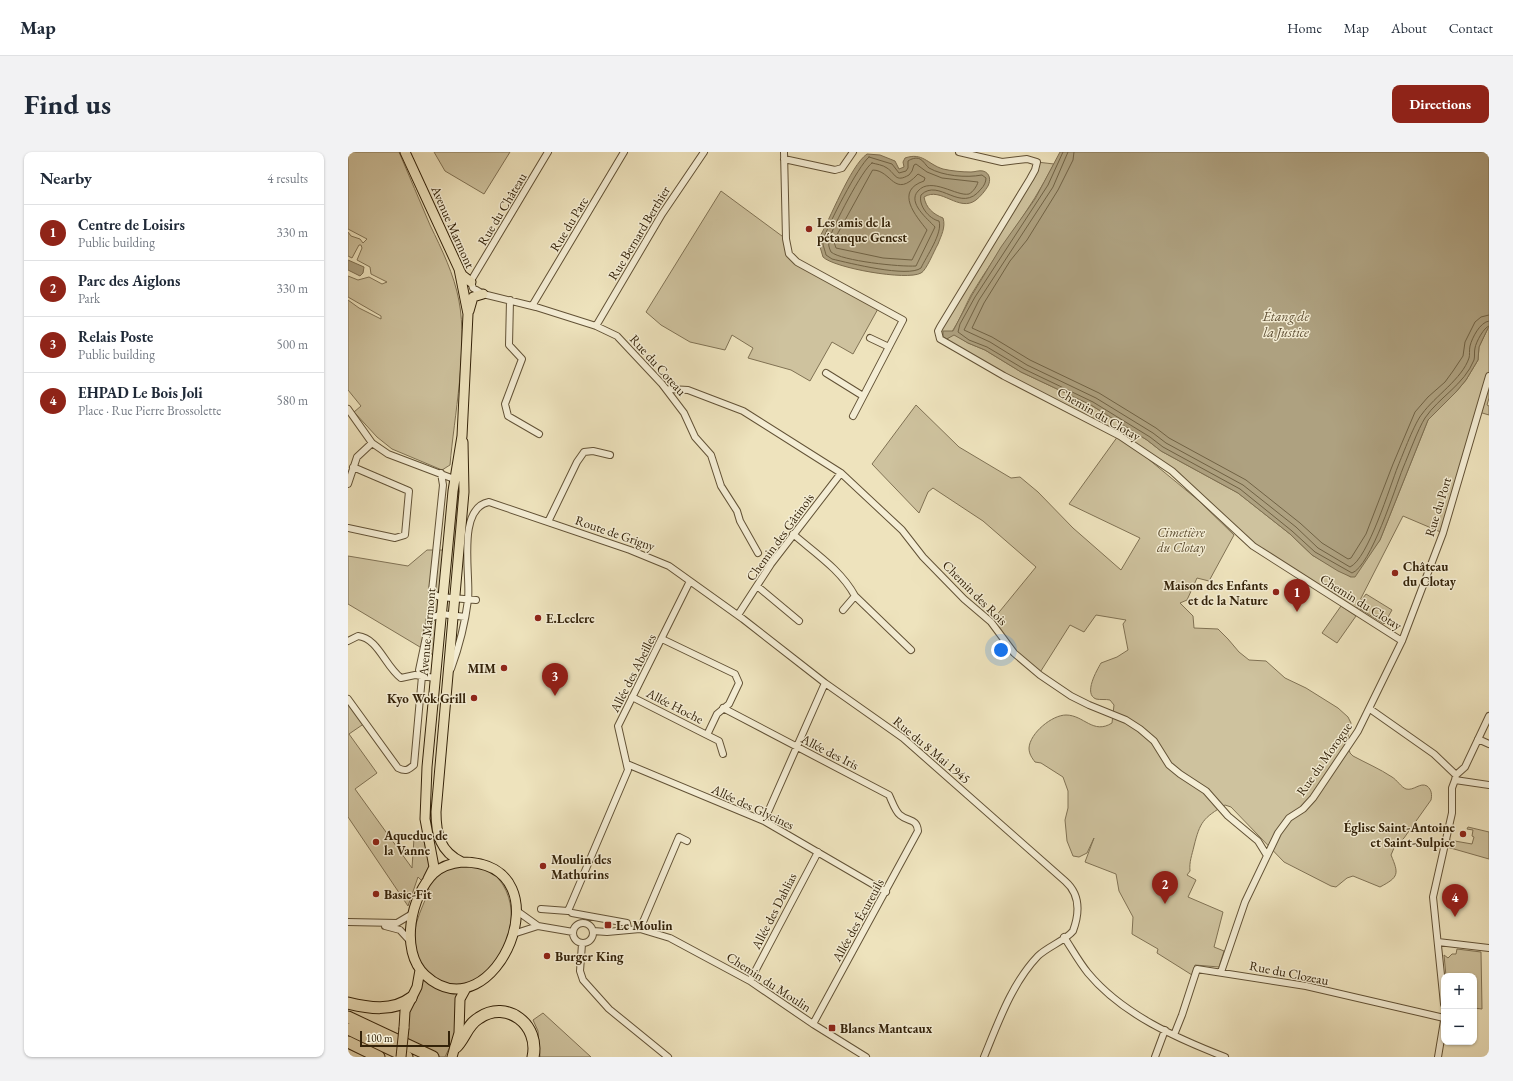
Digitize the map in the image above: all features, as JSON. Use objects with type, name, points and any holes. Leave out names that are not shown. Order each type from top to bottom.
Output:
[{"type":"highway","points":[[348,1003],[386,1007],[401,1005],[411,998]]},
{"type":"highway","points":[[454,1053],[466,1032],[476,1020],[488,1013],[503,1011],[518,1017],[530,1029],[534,1045],[533,1057]]},
{"type":"highway","points":[[348,1017],[433,1057]]},
{"type":"highway","points":[[348,1029],[407,1057]]},
{"type":"highway","points":[[348,1042],[379,1057]]},
{"type":"main road","name":"Avenue Marmont","points":[[405,152],[459,269],[468,314],[462,436],[454,479],[449,595]]},
{"type":"main road","points":[[459,269],[462,275],[473,279]]},
{"type":"main road","points":[[468,314],[471,300],[476,295],[483,294]]},
{"type":"main road","name":"Avenue Marmont","points":[[449,595],[464,482],[465,448],[462,436]]},
{"type":"main road","name":"Avenue Marmont","points":[[459,448],[460,459],[433,796],[439,839],[444,850],[455,859],[462,862]]},
{"type":"main road","name":"Avenue Marmont","points":[[436,824],[447,677],[447,618]]},
{"type":"main road","name":"Avenue Marmont","points":[[428,879],[434,868],[425,819],[427,767],[435,678],[447,618]]},
{"type":"main road","name":"Avenue Marmont","points":[[425,819],[447,618]]},
{"type":"main road","points":[[462,862],[485,865],[498,872],[511,888],[517,911],[513,934],[504,957],[490,974],[480,982],[466,988],[451,989],[438,985],[420,970],[415,960],[411,941],[412,914],[419,894],[428,879],[444,867],[462,862]]},
{"type":"main road","points":[[401,1057],[405,1011],[419,980],[420,970]]},
{"type":"main road","points":[[454,1053],[460,1024],[460,999],[466,988]]},
{"type":"street","name":"Rue du Château","points":[[473,279],[548,152]]},
{"type":"street","name":"Rue du Parc","points":[[532,306],[624,152]]},
{"type":"street","name":"Rue Bernard Berthier","points":[[596,326],[662,214],[704,152]]},
{"type":"street","points":[[784,152],[786,239],[789,254],[797,262],[903,320],[852,416]]},
{"type":"street","points":[[784,159],[835,170],[842,168],[853,152]]},
{"type":"street","name":"Chemin du Clotay","points":[[959,152],[1002,162],[1027,159],[1037,162],[1030,179],[940,327],[938,331],[940,340],[1004,376],[1120,436],[1172,471],[1253,546],[1402,641]]},
{"type":"street","points":[[473,279],[473,288],[483,294]]},
{"type":"street","name":"Rue du Coteau","points":[[483,294],[532,306],[596,326],[617,336],[668,390],[684,413],[694,437],[711,455],[721,486],[737,511],[740,521],[758,553]]},
{"type":"street","points":[[510,300],[509,345],[522,359],[505,404],[505,410],[508,416],[539,434]]},
{"type":"street","points":[[870,338],[889,347]]},
{"type":"street","points":[[826,373],[863,396]]},
{"type":"street","name":"Rue du Port","points":[[1402,641],[1443,533],[1489,376]]},
{"type":"street","name":"Chemin des Rois","points":[[668,390],[688,390],[743,411],[841,473],[902,530],[923,557],[964,599],[991,622],[1014,653],[1040,675],[1071,696],[1126,720],[1145,733],[1154,741],[1169,765],[1206,791],[1228,816],[1258,841],[1266,854]]},
{"type":"street","points":[[348,408],[372,443],[388,454],[454,479]]},
{"type":"street","points":[[348,484],[357,457],[372,443]]},
{"type":"street","points":[[548,522],[577,462],[584,452],[593,451],[610,455]]},
{"type":"street","points":[[348,528],[395,538],[405,535],[409,491],[353,467]]},
{"type":"street","points":[[441,473],[443,485],[432,591],[435,595],[449,595],[476,600]]},
{"type":"street","name":"Chemin des Gâtinois","points":[[738,615],[793,534],[841,473]]},
{"type":"street","name":"Route de Grigny","points":[[468,599],[467,554],[470,521],[473,511],[477,507],[488,502],[656,560],[725,605]]},
{"type":"street","points":[[793,534],[843,577],[855,596],[911,650]]},
{"type":"street","name":"Allée des Abeilles","points":[[570,912],[628,770],[618,726],[690,581]]},
{"type":"street","points":[[757,586],[799,621]]},
{"type":"street","points":[[843,610],[855,596]]},
{"type":"street","points":[[447,677],[458,651],[468,599]]},
{"type":"street","name":"Rue du 8 Mai 1945","points":[[725,605],[825,683],[903,738],[1070,886],[1077,896],[1077,910],[1073,931],[1037,957],[1017,986],[998,1023],[984,1057]]},
{"type":"street","points":[[348,699],[398,768],[404,771],[408,770],[414,765],[417,749],[422,676],[419,670],[428,622],[430,618],[465,617]]},
{"type":"street","points":[[348,641],[358,636],[365,637],[370,640],[395,673],[401,678],[422,676],[435,678]]},
{"type":"street","name":"Allée Hoche","points":[[662,639],[734,674],[739,683],[729,704],[717,714],[707,735]]},
{"type":"street","name":"Rue du Morogue","points":[[1221,972],[1245,902],[1266,854],[1289,818],[1303,809],[1327,779],[1370,709],[1402,641]]},
{"type":"street","points":[[764,821],[825,683]]},
{"type":"street","name":"Allée Hoche","points":[[632,697],[719,741],[723,754]]},
{"type":"street","name":"Allée des Iris","points":[[723,708],[889,795],[900,815],[915,822],[918,826]]},
{"type":"street","points":[[1370,709],[1434,754],[1455,778],[1489,785]]},
{"type":"street","points":[[1441,973],[1433,897],[1452,813],[1452,788],[1455,778],[1465,767],[1489,716]]},
{"type":"street","points":[[1478,739],[1489,744]]},
{"type":"street","name":"Allée des Glycines","points":[[627,764],[764,821],[886,892]]},
{"type":"street","name":"Allée des Écureuils","points":[[813,1024],[886,892],[918,831],[918,826]]},
{"type":"street","points":[[640,929],[679,837],[687,840]]},
{"type":"street","name":"Allée des Dahlias","points":[[750,981],[818,852]]},
{"type":"street","points":[[541,909],[570,912],[627,923],[628,930]]},
{"type":"street","points":[[517,911],[538,926],[572,932]]},
{"type":"street","points":[[362,923],[397,923],[412,914]]},
{"type":"street","points":[[348,922],[397,928],[411,941]]},
{"type":"street","points":[[572,932],[576,926],[582,923],[589,925],[593,931],[591,940],[582,944]]},
{"type":"street","points":[[513,934],[538,926]]},
{"type":"street","name":"Chemin du Moulin","points":[[593,931],[607,932],[640,929],[656,933],[694,950],[750,981],[864,1057]]},
{"type":"street","points":[[572,932],[574,938],[582,944]]},
{"type":"street","points":[[1064,937],[1084,968],[1098,984],[1124,1005],[1174,1035],[1225,1057]]},
{"type":"street","points":[[1438,942],[1489,948]]},
{"type":"street","points":[[582,944],[580,971],[583,980],[609,1009],[668,1057]]},
{"type":"street","name":"Rue du Clozeau","points":[[1174,1035],[1197,969],[1306,986],[1441,1019]]},
{"type":"street","points":[[1155,1057],[1165,1030]]},
{"type":"street","points":[[1438,1057],[1441,1038]]},
{"type":"green space","points":[[348,152],[399,152],[447,262],[457,291],[461,320],[461,361],[450,465],[442,470],[392,449],[377,437],[354,412],[361,406],[348,390],[348,300],[359,308],[381,319],[381,316],[348,297],[348,276],[358,280],[369,277],[382,284],[387,282],[371,274],[370,267],[357,260],[362,248],[361,245],[359,245],[352,258],[348,256],[348,232],[351,236],[360,239],[363,243],[367,239],[348,229]]},
{"type":"green space","points":[[434,152],[510,152],[484,194],[445,171]]},
{"type":"green space","name":"Cimetière du Clotay","points":[[1037,162],[1054,164],[1035,198],[971,295],[956,324],[945,340],[954,334],[968,343],[985,350],[1021,372],[1091,405],[1147,440],[1161,451],[1238,493],[1290,534],[1312,555],[1351,577],[1380,540],[1428,420],[1466,380],[1478,360],[1479,347],[1489,326],[1489,398],[1487,405],[1489,406],[1489,415],[1479,412],[1443,533],[1403,516],[1357,606],[1366,594],[1392,610],[1384,624],[1357,607],[1355,610],[1253,546],[1172,471],[1130,444],[1198,500],[1234,535],[1209,581],[1197,578],[1187,600],[1180,603],[1193,616],[1194,628],[1218,629],[1239,652],[1249,660],[1266,661],[1285,678],[1306,688],[1338,708],[1348,717],[1351,723],[1347,741],[1350,753],[1353,756],[1394,778],[1402,787],[1406,789],[1412,789],[1424,785],[1431,791],[1431,800],[1404,838],[1394,848],[1391,855],[1396,874],[1391,880],[1380,887],[1353,876],[1347,878],[1336,887],[1331,886],[1284,862],[1231,807],[1225,805],[1207,817],[1198,831],[1190,862],[1190,871],[1187,875],[1196,880],[1188,897],[1223,912],[1214,947],[1224,951],[1219,967],[1195,965],[1192,975],[1157,953],[1158,949],[1132,934],[1133,917],[1119,891],[1116,874],[1085,862],[1094,838],[1087,853],[1079,857],[1073,856],[1067,841],[1065,820],[1068,808],[1068,791],[1063,777],[1041,763],[1035,762],[1029,750],[1030,742],[1037,731],[1048,721],[1060,716],[1072,716],[1099,727],[1112,723],[1114,705],[1110,700],[1096,699],[1092,696],[1091,687],[1094,676],[1101,663],[1117,657],[1128,650],[1123,624],[1126,620],[1096,615],[1084,632],[1070,625],[1039,674],[1014,653],[991,622],[1036,567],[983,521],[933,488],[928,492],[919,513],[872,464],[916,405],[959,447],[1011,478],[1020,477],[1038,492],[1073,528],[1121,570],[1140,538],[1069,504],[1118,436],[943,342],[938,331]]},
{"type":"green space","points":[[721,191],[786,239],[789,254],[879,307],[853,354],[832,342],[810,381],[791,370],[748,358],[753,348],[732,335],[725,350],[690,342],[661,325],[646,312]]},
{"type":"green space","points":[[427,550],[445,550],[435,656],[348,604],[348,556],[408,566]]},
{"type":"green space","points":[[1341,606],[1356,616],[1337,643],[1322,633]]},
{"type":"green space","points":[[348,700],[365,723],[349,734],[377,773],[355,789],[412,868],[414,838],[424,841],[430,868],[422,881],[418,877],[408,906],[348,817]]},
{"type":"green space","points":[[1468,827],[1489,832],[1489,859],[1447,847],[1449,840],[1472,844],[1474,837],[1472,836],[1473,830],[1467,829]]},
{"type":"green space","points":[[464,865],[488,871],[493,873],[498,878],[509,897],[511,923],[503,949],[488,970],[475,981],[449,984],[435,980],[423,968],[415,945],[415,928],[429,890],[428,887],[444,872]]},
{"type":"green space","points":[[1457,949],[1481,952],[1482,1009],[1477,1008],[1477,973],[1446,973],[1444,955],[1448,958],[1452,954],[1456,954]]},
{"type":"green space","points":[[423,980],[439,990],[459,993],[454,1038],[445,1057],[440,1057],[407,1041],[409,1012]]},
{"type":"green space","points":[[543,1013],[591,1057],[540,1057],[538,1031],[533,1020]]},
{"type":"water","name":"Étang de la Justice","points":[[1060,152],[1489,152],[1489,326],[1479,347],[1478,360],[1466,380],[1428,420],[1380,540],[1355,577],[1351,577],[1338,571],[1312,555],[1290,534],[1238,493],[1161,451],[1147,440],[1091,405],[1021,372],[985,350],[954,335],[945,340],[943,338],[943,331],[953,331],[972,295],[1001,247],[1035,199]]},
{"type":"water","points":[[867,154],[880,155],[895,161],[899,169],[904,167],[903,162],[905,158],[916,156],[925,159],[943,169],[964,172],[982,171],[989,177],[989,184],[987,188],[976,200],[970,203],[957,202],[937,195],[924,197],[930,210],[943,218],[944,225],[938,244],[928,265],[921,273],[901,275],[871,272],[841,265],[823,257],[818,240],[847,181],[861,160]]},
{"type":"water","points":[[348,260],[364,267],[363,273],[360,276],[348,270]]},
{"type":"place","name":"Les amis de la pétanque Genest","points":[[809,229]]},
{"type":"place","name":"Château du Clotay","points":[[1395,573]]},
{"type":"place","name":"Maison des Enfants et de la Nature","points":[[1276,592]]},
{"type":"place","name":"Centre de Loisirs","points":[[1297,612]]},
{"type":"place","name":"E.Leclerc","points":[[538,618]]},
{"type":"place","name":"MIM","points":[[504,668]]},
{"type":"place","name":"Relais Poste","points":[[555,696]]},
{"type":"place","name":"Kyo Wok Grill","points":[[474,698]]},
{"type":"place","name":"Église Saint-Antoine et Saint-Sulpice","points":[[1463,834]]},
{"type":"place","name":"Aqueduc de la Vanne","points":[[376,842]]},
{"type":"place","name":"Moulin des Mathurins","points":[[543,866]]},
{"type":"place","name":"Basic-Fit","points":[[376,894]]},
{"type":"place","name":"Parc des Aiglons","points":[[1165,904]]},
{"type":"place","name":"EHPAD Le Bois Joli","points":[[1455,917]]},
{"type":"place","name":"Le Moulin","points":[[608,925]]},
{"type":"place","name":"Burger King","points":[[547,956]]},
{"type":"place","name":"Blancs Manteaux","points":[[832,1028]]}]
